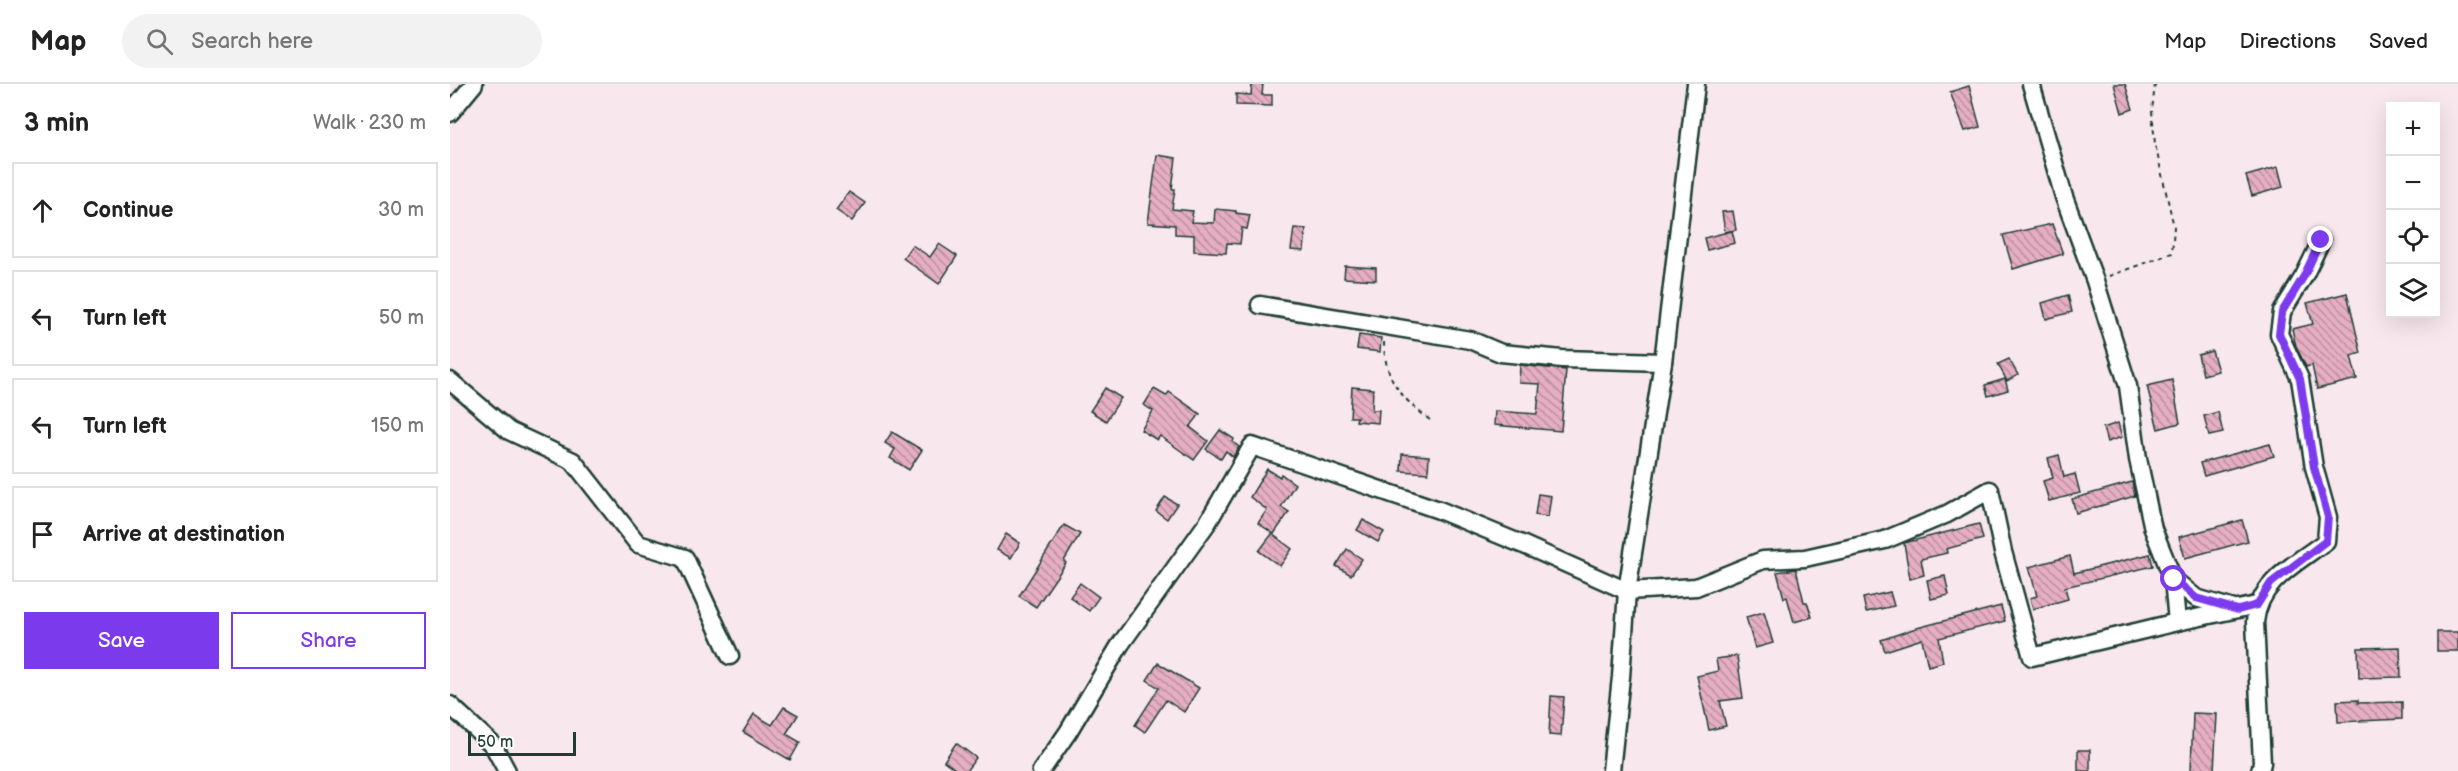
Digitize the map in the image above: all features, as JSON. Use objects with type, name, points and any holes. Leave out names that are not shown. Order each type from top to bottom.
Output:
[{"type":"street","points":[[450,113],[474,84]]},
{"type":"street","points":[[1611,771],[1627,591],[1663,362],[1696,84]]},
{"type":"street","points":[[2031,84],[2064,197],[2095,281],[2128,386],[2138,459],[2153,529],[2174,579],[2177,622]]},
{"type":"street","points":[[2260,771],[2262,763],[2255,622],[2257,605],[2271,583],[2326,541],[2328,517],[2314,467],[2300,379],[2279,334],[2282,312],[2304,276],[2321,240]]},
{"type":"street","points":[[1260,305],[1470,340],[1500,353],[1562,359],[1663,362]]},
{"type":"street","points":[[450,381],[509,431],[573,461],[638,544],[685,558],[730,656]]},
{"type":"street","points":[[1041,771],[1068,732],[1120,645],[1208,522],[1251,446],[1439,510],[1627,591],[1696,587],[1763,560],[1805,558],[1885,540],[1947,514],[1990,490],[2003,552],[2032,657],[2257,605]]},
{"type":"street","points":[[2174,579],[2196,598],[2238,610]]},
{"type":"street","points":[[450,705],[493,745],[507,771]]},
{"type":"path","points":[[2095,281],[2172,253],[2174,227],[2155,144],[2152,111],[2155,84]]},
{"type":"path","points":[[1368,324],[1384,334],[1384,357],[1389,374],[1407,402],[1430,420]]},
{"type":"building","points":[[1252,84],[1263,84],[1262,95],[1272,95],[1272,106],[1236,105],[1236,94],[1251,95]]},
{"type":"building","points":[[2114,84],[2125,84],[2133,109],[2122,113]]},
{"type":"building","points":[[1969,86],[1980,127],[1965,131],[1950,92]]},
{"type":"building","points":[[1157,155],[1176,158],[1172,209],[1193,211],[1191,222],[1214,223],[1215,209],[1250,215],[1247,229],[1242,228],[1240,244],[1227,243],[1226,253],[1194,251],[1194,235],[1175,234],[1175,225],[1148,223]]},
{"type":"building","points":[[2278,167],[2283,187],[2252,196],[2246,176]]},
{"type":"building","points":[[849,192],[865,203],[852,221],[836,210]]},
{"type":"building","points":[[1733,211],[1736,230],[1725,232],[1722,212]]},
{"type":"building","points":[[2052,224],[2063,254],[2013,269],[2003,235]]},
{"type":"building","points":[[1294,228],[1306,229],[1304,251],[1291,250]]},
{"type":"building","points":[[1732,231],[1735,243],[1707,250],[1704,238]]},
{"type":"building","points":[[939,244],[957,256],[939,284],[903,258],[912,245],[930,257]]},
{"type":"building","points":[[1345,266],[1376,268],[1376,280],[1344,278]]},
{"type":"building","points":[[2347,293],[2361,353],[2351,356],[2357,379],[2317,389],[2312,365],[2306,367],[2296,346],[2292,329],[2313,324],[2307,303]]},
{"type":"building","points":[[2068,295],[2072,312],[2046,319],[2042,303]]},
{"type":"building","points":[[1359,335],[1381,338],[1380,352],[1357,349]]},
{"type":"building","points":[[2212,351],[2218,371],[2203,375],[2198,355]]},
{"type":"building","points":[[2009,359],[2018,375],[2007,381],[1998,364]]},
{"type":"building","points":[[1520,365],[1566,370],[1561,431],[1494,425],[1495,411],[1537,414],[1540,384],[1519,383]]},
{"type":"building","points":[[2005,379],[2008,390],[1988,396],[1985,385]]},
{"type":"building","points":[[2172,380],[2180,423],[2158,429],[2147,386]]},
{"type":"building","points":[[1352,387],[1373,389],[1372,410],[1379,410],[1378,423],[1356,421],[1357,417],[1350,417]]},
{"type":"building","points":[[1105,388],[1121,398],[1106,421],[1090,411]]},
{"type":"building","points":[[1154,389],[1166,396],[1169,392],[1200,414],[1190,427],[1208,441],[1194,460],[1160,436],[1157,440],[1141,430],[1153,411],[1144,405]]},
{"type":"building","points":[[2218,412],[2223,433],[2209,436],[2204,416]]},
{"type":"building","points":[[2118,423],[2122,437],[2107,442],[2103,428]]},
{"type":"building","points":[[1220,430],[1234,439],[1233,442],[1239,447],[1233,457],[1226,451],[1221,459],[1206,449]]},
{"type":"building","points":[[892,432],[922,450],[909,470],[890,458],[895,449],[885,443]]},
{"type":"building","points":[[2270,444],[2274,456],[2204,476],[2200,463]]},
{"type":"building","points":[[1402,454],[1429,456],[1428,473],[1401,471]]},
{"type":"building","points":[[2059,455],[2064,477],[2075,474],[2080,493],[2049,501],[2043,481],[2053,478],[2048,458]]},
{"type":"building","points":[[1267,469],[1280,477],[1281,474],[1295,484],[1281,507],[1289,512],[1274,534],[1258,523],[1267,510],[1250,497]]},
{"type":"building","points":[[2132,482],[2135,496],[2076,513],[2072,499]]},
{"type":"building","points":[[1538,494],[1551,496],[1548,517],[1535,515]]},
{"type":"building","points":[[1165,497],[1177,504],[1167,519],[1156,511]]},
{"type":"building","points":[[1363,520],[1384,532],[1378,542],[1357,530]]},
{"type":"building","points":[[2242,520],[2248,541],[2185,558],[2179,537]]},
{"type":"building","points":[[1979,524],[1983,539],[1946,549],[1947,553],[1921,559],[1924,575],[1910,579],[1904,543]]},
{"type":"building","points":[[1064,525],[1080,534],[1064,561],[1066,563],[1036,607],[1019,596]]},
{"type":"building","points":[[1006,534],[1020,543],[1011,558],[997,550]]},
{"type":"building","points":[[1272,534],[1292,549],[1280,566],[1259,551]]},
{"type":"building","points":[[1347,549],[1362,559],[1351,575],[1336,566]]},
{"type":"building","points":[[2150,554],[2153,566],[2065,587],[2068,599],[2033,609],[2030,598],[2037,596],[2029,567],[2070,556],[2074,573]]},
{"type":"building","points":[[1796,569],[1804,602],[1807,602],[1812,617],[1794,622],[1777,572]]},
{"type":"building","points":[[1945,576],[1949,595],[1931,599],[1927,580]]},
{"type":"building","points":[[1080,583],[1099,597],[1089,611],[1070,597]]},
{"type":"building","points":[[1890,592],[1894,606],[1866,612],[1863,598]]},
{"type":"building","points":[[2001,606],[2005,621],[1939,638],[1943,662],[1928,666],[1922,639],[1885,651],[1881,640],[1913,629]]},
{"type":"building","points":[[1764,612],[1773,643],[1755,648],[1746,617]]},
{"type":"building","points":[[2437,632],[2458,632],[2458,651],[2437,651]]},
{"type":"building","points":[[2400,647],[2401,677],[2359,678],[2358,648]]},
{"type":"building","points":[[1737,656],[1743,698],[1720,701],[1726,726],[1709,730],[1697,676],[1718,671],[1716,659]]},
{"type":"building","points":[[1158,663],[1199,688],[1184,712],[1166,700],[1145,732],[1135,725],[1159,688],[1147,680]]},
{"type":"building","points":[[1551,696],[1564,697],[1561,736],[1549,735]]},
{"type":"building","points":[[2358,700],[2358,703],[2402,702],[2402,719],[2338,722],[2337,701]]},
{"type":"building","points":[[784,707],[798,715],[786,734],[800,742],[790,760],[743,732],[754,714],[772,725]]},
{"type":"building","points":[[2193,713],[2217,714],[2214,771],[2191,771]]},
{"type":"building","points":[[956,743],[976,758],[966,771],[958,771],[944,761]]},
{"type":"building","points":[[2078,750],[2090,750],[2090,771],[2078,771]]},
{"type":"route","points":[[2174,579],[2196,598],[2238,610],[2257,605],[2271,583],[2326,541],[2328,517],[2314,467],[2300,379],[2279,334],[2282,312],[2304,276],[2321,240]]}]
